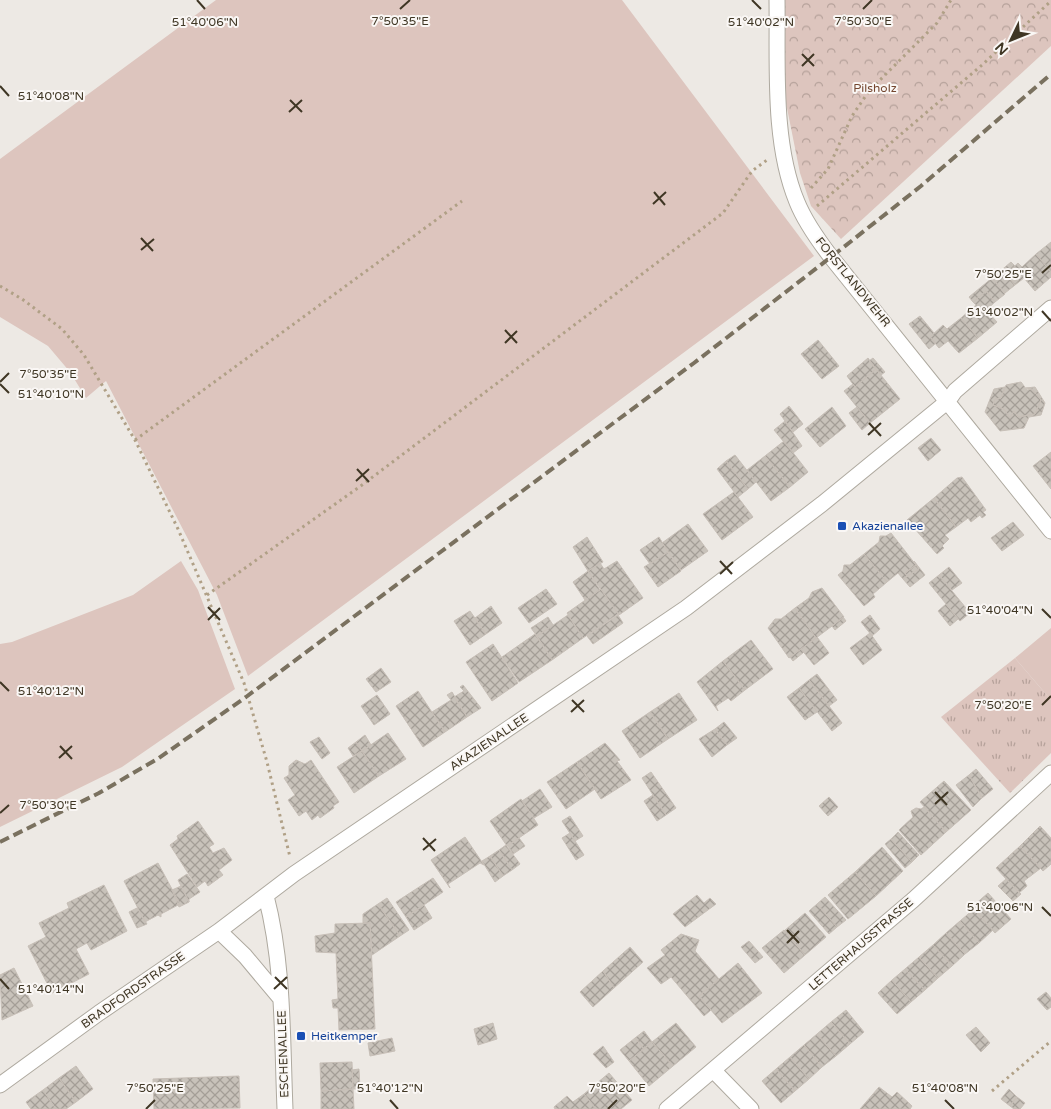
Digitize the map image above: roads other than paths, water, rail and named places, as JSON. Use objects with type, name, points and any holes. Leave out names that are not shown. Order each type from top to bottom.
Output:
[{"type":"street","name":"FORSTLANDWEHR","points":[[777,0],[783,148],[788,174],[797,202],[813,232],[831,257],[1051,531]]},
{"type":"street","name":"AKAZIENALLEE","points":[[266,896],[294,874],[686,608],[822,504],[948,401],[954,391],[1051,308]]},
{"type":"street","name":"LETTERHAUSSTRASSE","points":[[667,1109],[913,900],[1051,772]]},
{"type":"street","name":"BRADFORDSTRASSE","points":[[0,1085],[266,896]]},
{"type":"street","name":"ESCHENALLEE","points":[[266,896],[274,929],[281,999],[284,1109]]},
{"type":"street","name":"ESCHENALLEE","points":[[219,930],[245,956],[281,999]]},
{"type":"street","points":[[714,1070],[751,1109]]},
{"type":"railway","points":[[0,842],[99,793],[159,758],[246,697],[694,363],[921,186],[1051,74]]},
{"type":"place","name":"Akazienallee","points":[[842,526]]},
{"type":"place","name":"Heitkemper","points":[[301,1036]]},
{"type":"park label","name":"Pilsholz","points":[[875,88]]}]
